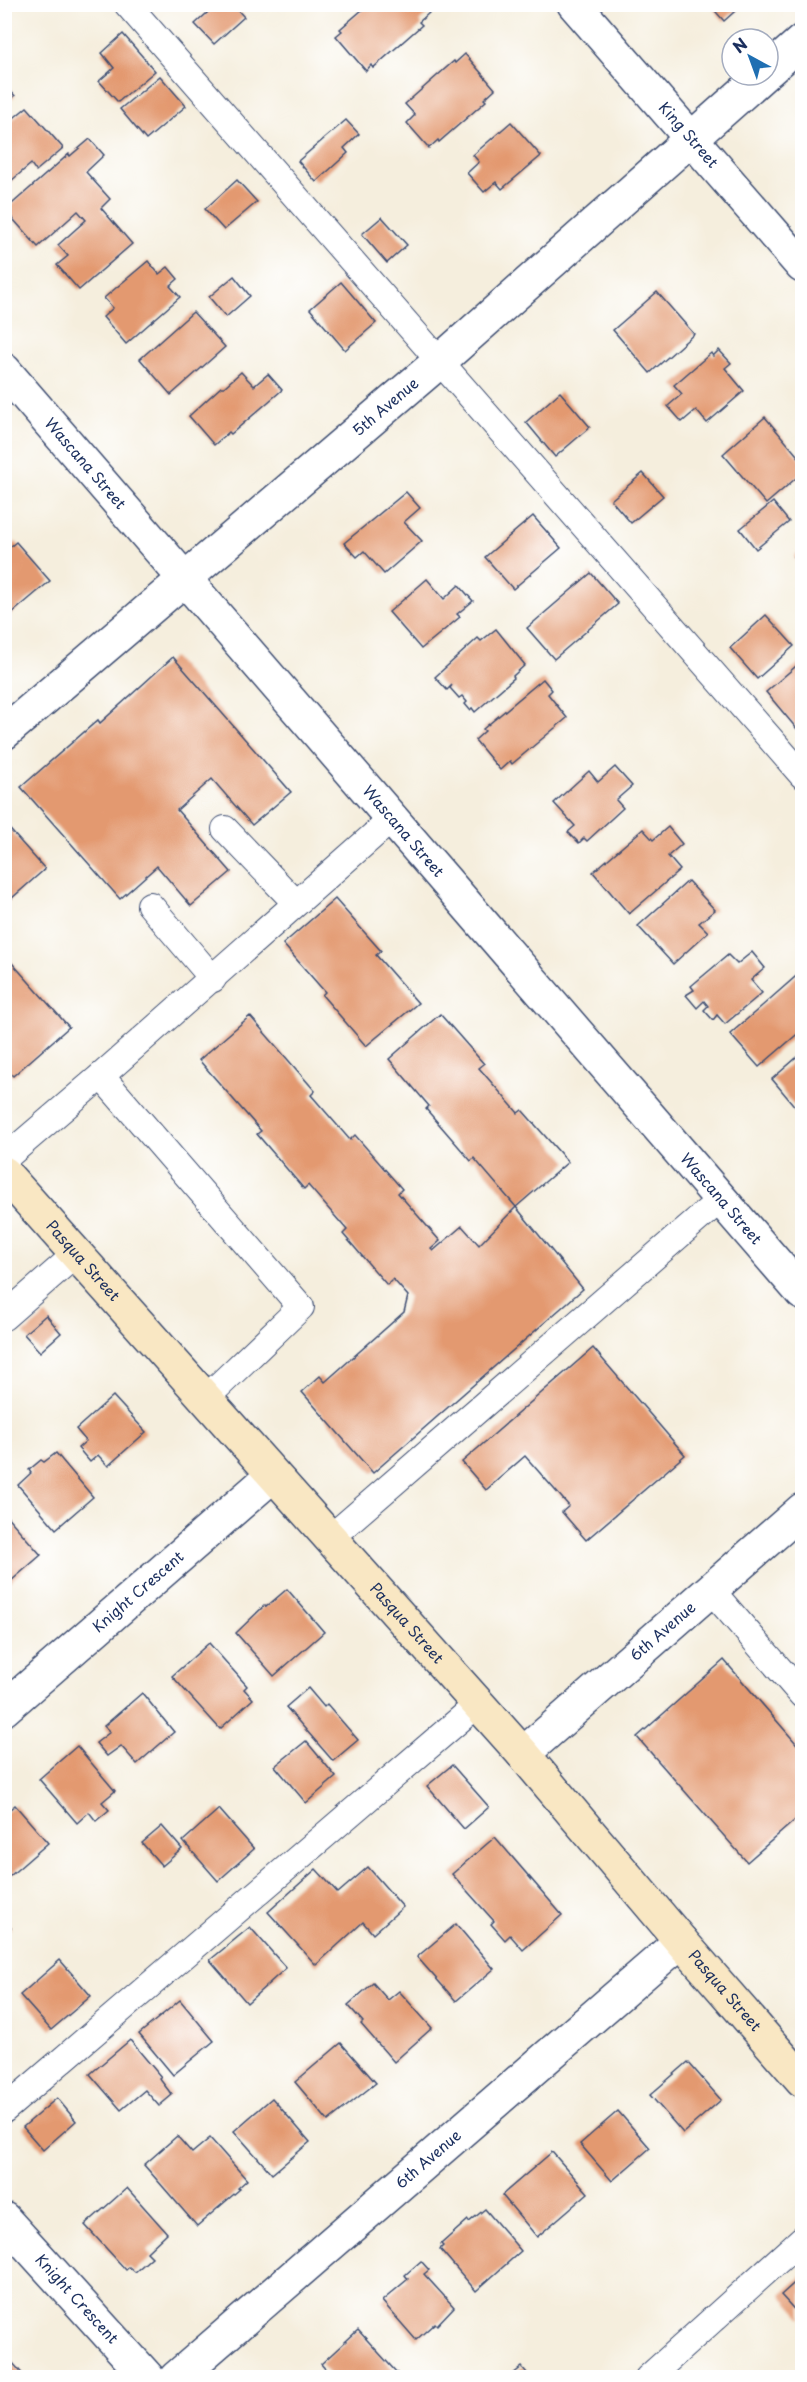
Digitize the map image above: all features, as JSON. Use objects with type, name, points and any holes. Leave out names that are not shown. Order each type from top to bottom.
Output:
[{"type":"street","name":"King Street","points":[[574,4],[802,266]]},
{"type":"street","points":[[780,60],[802,41]]},
{"type":"street","name":"5th Avenue","points":[[4,733],[440,361],[749,87]]},
{"type":"street","name":"Wascana Street","points":[[4,370],[802,1293]]},
{"type":"street","name":"Pasqua Street","points":[[4,1173],[523,1754],[802,2080]]},
{"type":"street","name":"Knight Crescent","points":[[4,1709],[273,1475]]},
{"type":"street","name":"6th Avenue","points":[[523,1754],[802,1510]]},
{"type":"street","name":"6th Avenue","points":[[176,2378],[681,1941]]},
{"type":"street","name":"Knight Crescent","points":[[4,2219],[148,2378]]},
{"type":"lane","points":[[127,4],[802,774]]},
{"type":"lane","points":[[4,1159],[213,979],[393,818]]},
{"type":"lane","points":[[225,829],[296,903]]},
{"type":"lane","points":[[150,905],[213,979]]},
{"type":"lane","points":[[102,1076],[301,1307],[205,1399]]},
{"type":"lane","points":[[330,1538],[721,1199]]},
{"type":"lane","points":[[4,1317],[76,1254]]},
{"type":"lane","points":[[711,1590],[802,1695]]},
{"type":"lane","points":[[4,2110],[478,1704]]},
{"type":"lane","points":[[648,2378],[802,2239]]},
{"type":"building","points":[[217,4],[232,4],[244,17],[214,44],[195,24]]},
{"type":"building","points":[[369,4],[422,4],[429,13],[419,22],[422,25],[373,68],[371,65],[366,71],[336,36],[342,31],[340,29]]},
{"type":"building","points":[[709,4],[743,4],[724,21]]},
{"type":"building","points":[[123,34],[155,71],[118,102],[99,81],[114,68],[102,53]]},
{"type":"building","points":[[465,54],[495,89],[484,99],[486,101],[429,148],[407,123],[415,115],[405,104]]},
{"type":"building","points":[[160,76],[186,106],[146,140],[120,109]]},
{"type":"building","points":[[4,84],[15,96],[4,104]]},
{"type":"building","points":[[27,107],[63,148],[36,171],[31,164],[4,187],[4,126]]},
{"type":"building","points":[[346,120],[359,134],[344,148],[348,153],[316,182],[298,161]]},
{"type":"building","points":[[511,122],[541,156],[502,189],[496,182],[484,192],[467,173],[479,162],[473,155]]},
{"type":"building","points":[[90,139],[104,155],[86,172],[110,199],[101,208],[132,244],[79,290],[57,265],[68,256],[58,245],[86,220],[78,211],[38,247],[5,210],[69,154],[70,156]]},
{"type":"building","points":[[237,180],[257,202],[224,230],[205,209]]},
{"type":"building","points":[[382,217],[407,245],[387,263],[362,234]]},
{"type":"building","points":[[148,261],[159,274],[168,267],[178,279],[170,286],[180,297],[126,344],[103,317],[113,308],[104,298]]},
{"type":"building","points":[[234,276],[250,296],[226,317],[209,297]]},
{"type":"building","points":[[341,282],[376,323],[345,350],[310,309]]},
{"type":"building","points":[[657,292],[694,334],[650,373],[613,330]]},
{"type":"building","points":[[193,312],[225,347],[171,395],[140,359]]},
{"type":"building","points":[[719,350],[731,363],[725,368],[744,391],[707,423],[696,410],[682,422],[668,406],[682,394],[674,385],[711,353],[713,356]]},
{"type":"building","points":[[241,372],[254,386],[268,374],[282,390],[231,434],[229,432],[214,445],[189,416]]},
{"type":"building","points":[[560,392],[590,427],[555,457],[526,422]]},
{"type":"building","points":[[765,417],[802,461],[802,473],[766,504],[723,454]]},
{"type":"building","points":[[643,473],[663,496],[631,523],[611,500]]},
{"type":"building","points":[[406,492],[420,508],[404,522],[422,541],[384,574],[364,551],[357,557],[344,543]]},
{"type":"building","points":[[773,502],[789,522],[756,549],[740,529]]},
{"type":"building","points":[[533,516],[561,548],[513,589],[485,557]]},
{"type":"building","points":[[16,542],[50,581],[4,620],[4,552]]},
{"type":"building","points":[[802,549],[802,567],[794,557]]},
{"type":"building","points":[[591,573],[618,604],[554,659],[527,628]]},
{"type":"building","points":[[427,579],[444,599],[459,585],[473,601],[457,614],[460,617],[421,649],[389,612]]},
{"type":"building","points":[[766,615],[794,646],[757,679],[730,648]]},
{"type":"building","points":[[496,629],[525,665],[513,676],[514,678],[475,712],[465,704],[467,702],[462,696],[459,698],[450,688],[452,685],[447,690],[435,677],[478,638],[481,641]]},
{"type":"building","points":[[173,657],[291,792],[252,825],[212,779],[177,810],[231,872],[191,906],[157,866],[120,899],[21,787],[98,720],[100,723]]},
{"type":"building","points":[[802,661],[802,735],[766,692]]},
{"type":"building","points":[[543,679],[552,690],[548,694],[567,718],[512,764],[510,761],[500,770],[475,740],[485,731],[483,729]]},
{"type":"building","points":[[615,767],[632,786],[616,800],[623,808],[587,841],[584,838],[579,843],[568,832],[575,826],[554,803],[589,771],[598,782]]},
{"type":"building","points":[[4,823],[45,869],[4,905]]},
{"type":"building","points":[[668,827],[682,844],[668,856],[680,870],[629,914],[593,872],[643,829],[653,840]]},
{"type":"building","points":[[688,881],[715,910],[699,923],[708,932],[673,964],[638,926]]},
{"type":"building","points":[[335,899],[381,951],[376,955],[418,1003],[366,1046],[322,995],[325,992],[283,944]]},
{"type":"building","points":[[752,952],[765,968],[751,980],[762,993],[725,1024],[717,1015],[713,1020],[704,1010],[708,1006],[704,1001],[697,1008],[686,995],[694,990],[691,986],[728,955],[737,964]]},
{"type":"building","points":[[4,954],[69,1027],[13,1076],[4,1067]]},
{"type":"building","points":[[802,971],[802,1030],[759,1067],[730,1034]]},
{"type":"building","points":[[440,1014],[484,1064],[479,1068],[518,1113],[522,1110],[568,1162],[516,1207],[474,1158],[471,1161],[426,1109],[429,1106],[389,1059]]},
{"type":"building","points":[[250,1016],[315,1091],[311,1095],[350,1140],[355,1135],[402,1189],[398,1193],[440,1241],[431,1249],[433,1251],[462,1226],[479,1245],[516,1207],[583,1289],[373,1473],[302,1392],[320,1376],[325,1382],[404,1312],[408,1296],[393,1279],[387,1285],[343,1234],[347,1230],[308,1185],[304,1189],[257,1134],[261,1131],[199,1060]]},
{"type":"building","points":[[802,1053],[802,1115],[772,1079]]},
{"type":"building","points":[[46,1315],[61,1333],[40,1352],[24,1334]]},
{"type":"building","points":[[593,1348],[685,1455],[586,1540],[562,1512],[569,1506],[525,1456],[486,1490],[462,1462]]},
{"type":"building","points":[[113,1396],[146,1432],[108,1466],[98,1455],[90,1462],[78,1448],[86,1441],[76,1429]]},
{"type":"building","points":[[56,1453],[93,1497],[56,1529],[18,1485],[31,1473],[29,1470],[41,1460],[44,1462]]},
{"type":"building","points":[[4,1513],[41,1555],[4,1587]]},
{"type":"building","points":[[287,1589],[324,1632],[274,1676],[236,1633],[265,1605],[266,1607]]},
{"type":"building","points":[[209,1643],[247,1686],[244,1689],[253,1699],[220,1729],[172,1676]]},
{"type":"building","points":[[724,1660],[802,1750],[802,1814],[747,1862],[637,1737]]},
{"type":"building","points":[[308,1688],[324,1707],[327,1704],[358,1740],[333,1761],[286,1707]]},
{"type":"building","points":[[142,1693],[174,1732],[137,1764],[121,1746],[107,1756],[96,1743],[110,1732],[104,1726]]},
{"type":"building","points":[[306,1741],[336,1777],[306,1803],[275,1766]]},
{"type":"building","points":[[77,1746],[115,1791],[102,1802],[109,1810],[96,1821],[89,1812],[77,1823],[39,1779]]},
{"type":"building","points":[[452,1765],[489,1807],[464,1829],[427,1786]]},
{"type":"building","points":[[15,1805],[48,1843],[10,1876],[4,1869],[4,1814]]},
{"type":"building","points":[[219,1809],[254,1849],[218,1881],[183,1841]]},
{"type":"building","points":[[162,1826],[182,1849],[162,1866],[142,1843]]},
{"type":"building","points":[[495,1837],[562,1915],[523,1950],[510,1935],[505,1940],[491,1924],[494,1921],[452,1874]]},
{"type":"building","points":[[368,1867],[403,1907],[373,1934],[363,1922],[316,1965],[268,1912],[316,1869],[338,1893]]},
{"type":"building","points":[[4,1920],[11,1928],[4,1933]]},
{"type":"building","points":[[456,1924],[494,1969],[456,2001],[417,1957]]},
{"type":"building","points":[[250,1927],[286,1968],[247,2003],[210,1960]]},
{"type":"building","points":[[60,1960],[91,1996],[51,2030],[20,1995]]},
{"type":"building","points":[[373,1983],[388,2000],[399,1991],[432,2028],[394,2062],[361,2024],[363,2022],[348,2005]]},
{"type":"building","points":[[180,2000],[214,2041],[173,2075],[139,2034]]},
{"type":"building","points":[[130,2040],[161,2077],[159,2078],[172,2095],[159,2106],[145,2090],[121,2110],[90,2074]]},
{"type":"building","points":[[341,2043],[376,2083],[328,2121],[295,2082]]},
{"type":"building","points":[[688,2062],[721,2100],[683,2133],[650,2095]]},
{"type":"building","points":[[57,2098],[76,2121],[43,2150],[23,2127]]},
{"type":"building","points":[[272,2098],[310,2142],[272,2174],[234,2131]]},
{"type":"building","points":[[618,2111],[650,2148],[612,2181],[580,2144]]},
{"type":"building","points":[[177,2136],[192,2153],[210,2138],[247,2180],[238,2188],[240,2189],[197,2226],[144,2165]]},
{"type":"building","points":[[552,2152],[588,2193],[537,2237],[502,2195]]},
{"type":"building","points":[[127,2188],[167,2233],[147,2252],[152,2257],[135,2272],[129,2267],[126,2270],[85,2225]]},
{"type":"building","points":[[485,2209],[521,2251],[476,2291],[440,2249],[443,2246],[441,2244],[468,2220],[469,2222]]},
{"type":"building","points":[[421,2261],[429,2270],[424,2274],[454,2307],[437,2325],[435,2323],[416,2340],[382,2301],[408,2279],[405,2275]]},
{"type":"building","points":[[802,2276],[802,2318],[781,2295]]},
{"type":"building","points":[[358,2330],[398,2374],[394,2378],[333,2378],[321,2364]]},
{"type":"building","points":[[4,2353],[26,2378],[4,2378]]},
{"type":"building","points":[[522,2367],[531,2378],[508,2378]]},
{"type":"building","points":[[288,2372],[293,2378],[281,2378]]}]
